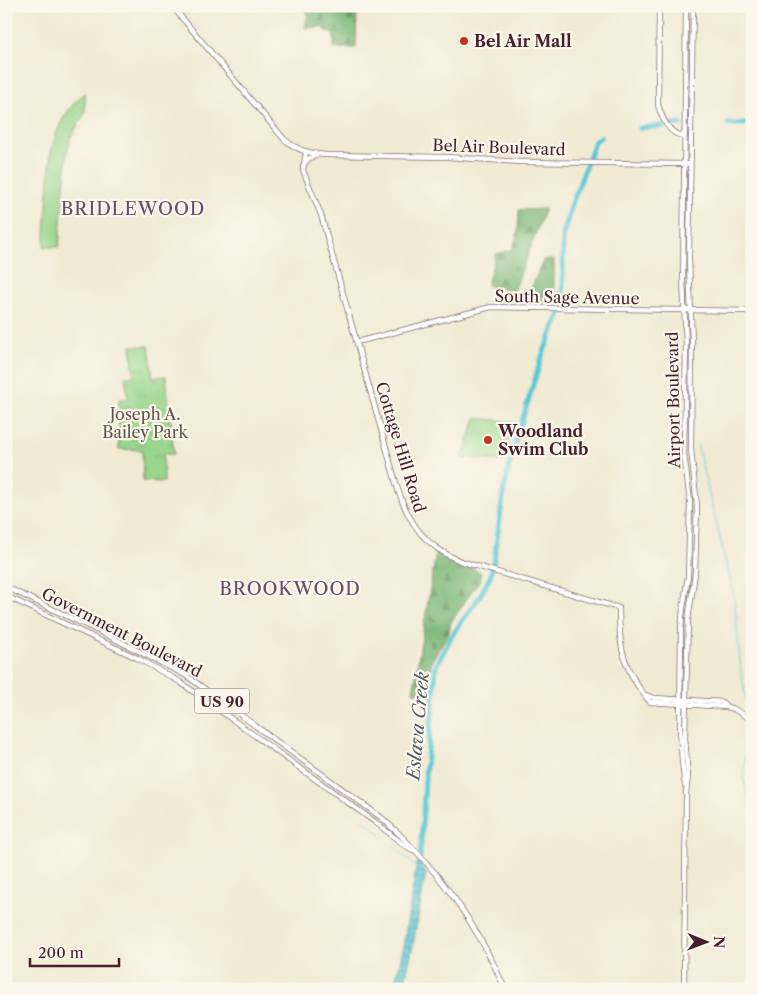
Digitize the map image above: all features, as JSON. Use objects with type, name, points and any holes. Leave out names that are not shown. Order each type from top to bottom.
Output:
[{"type":"main road","name":"Cottage Hill Road","points":[[172,6],[279,134],[295,147],[306,152]]},
{"type":"main road","points":[[659,6],[658,105],[668,127],[675,134],[685,136]]},
{"type":"main road","name":"Airport Boulevard","points":[[686,6],[683,271],[686,345],[684,454],[690,502],[688,576],[682,618],[680,701],[681,754],[686,792]]},
{"type":"main road","name":"Airport Boulevard","points":[[684,988],[686,792],[688,777],[685,738],[688,620],[695,573],[696,506],[691,450],[692,344],[690,311],[693,6]]},
{"type":"main road","name":"Cottage Hill Road","points":[[295,147],[302,158],[303,167],[322,215],[398,490],[411,522],[436,548],[460,561],[619,608],[619,615]]},
{"type":"main road","points":[[303,167],[306,152]]},
{"type":"main road","name":"Bel Air Boulevard","points":[[306,152],[317,154],[593,163],[691,164]]},
{"type":"main road","points":[[303,167],[308,159],[317,154]]},
{"type":"main road","name":"South Sage Avenue","points":[[357,342],[492,307],[752,312]]},
{"type":"main road","name":"Government Boulevard","points":[[6,587],[187,676],[382,818],[407,840],[453,895],[481,937],[506,989]]},
{"type":"main road","name":"Government Boulevard","points":[[6,596],[146,662],[180,682],[376,822],[404,845],[414,850]]},
{"type":"main road","points":[[611,606],[619,615],[621,649],[631,676],[643,693],[654,698],[680,701],[722,702],[727,707],[752,720]]},
{"type":"green space","points":[[301,6],[338,6],[338,9],[357,9],[356,48],[334,48],[334,35],[322,27],[305,28],[308,13]]},
{"type":"green space","points":[[85,93],[85,113],[71,137],[67,152],[59,247],[44,247],[53,143],[67,112]]},
{"type":"green space","points":[[545,209],[514,291],[487,285],[496,254],[513,249],[518,231],[519,210]]},
{"type":"green space","points":[[543,260],[554,260],[554,302],[526,301]]},
{"type":"green space","name":"Joseph A. Bailey Park","points":[[131,346],[149,346],[153,377],[166,376],[174,454],[163,454],[164,482],[143,481],[142,450],[119,449],[119,399],[128,399],[125,376],[134,376]]},
{"type":"green space","name":"Woodland Swim Club","points":[[476,418],[513,422],[503,461],[462,458]]},
{"type":"green space","points":[[436,552],[480,572],[481,578],[451,622],[449,633],[432,660],[427,694],[413,692]]},
{"type":"water","points":[[417,863],[426,873],[412,950],[403,989],[393,989],[401,959]]},
{"type":"waterway","name":"Eslava Creek","points":[[672,125],[681,124]]},
{"type":"waterway","name":"Eslava Creek","points":[[728,124],[752,124]]},
{"type":"waterway","name":"Eslava Creek","points":[[640,128],[663,126]]},
{"type":"waterway","name":"Eslava Creek","points":[[419,873],[426,766],[436,666],[451,637],[480,596],[490,577],[504,489],[513,450],[542,356],[560,314],[563,299],[563,234],[595,141],[601,137]]},
{"type":"waterway","points":[[697,445],[734,595],[741,672],[748,710]]},
{"type":"waterway","points":[[748,723],[743,778],[752,808]]},
{"type":"waterway","points":[[363,819],[385,838]]},
{"type":"waterway","points":[[394,846],[417,868]]},
{"type":"place","name":"Bel Air Mall","points":[[464,41]]},
{"type":"place","name":"Woodland Swim Club","points":[[488,440]]},
{"type":"district","name":"BRIDLEWOOD","points":[[133,209]]},
{"type":"district","name":"BROOKWOOD","points":[[290,589]]}]
